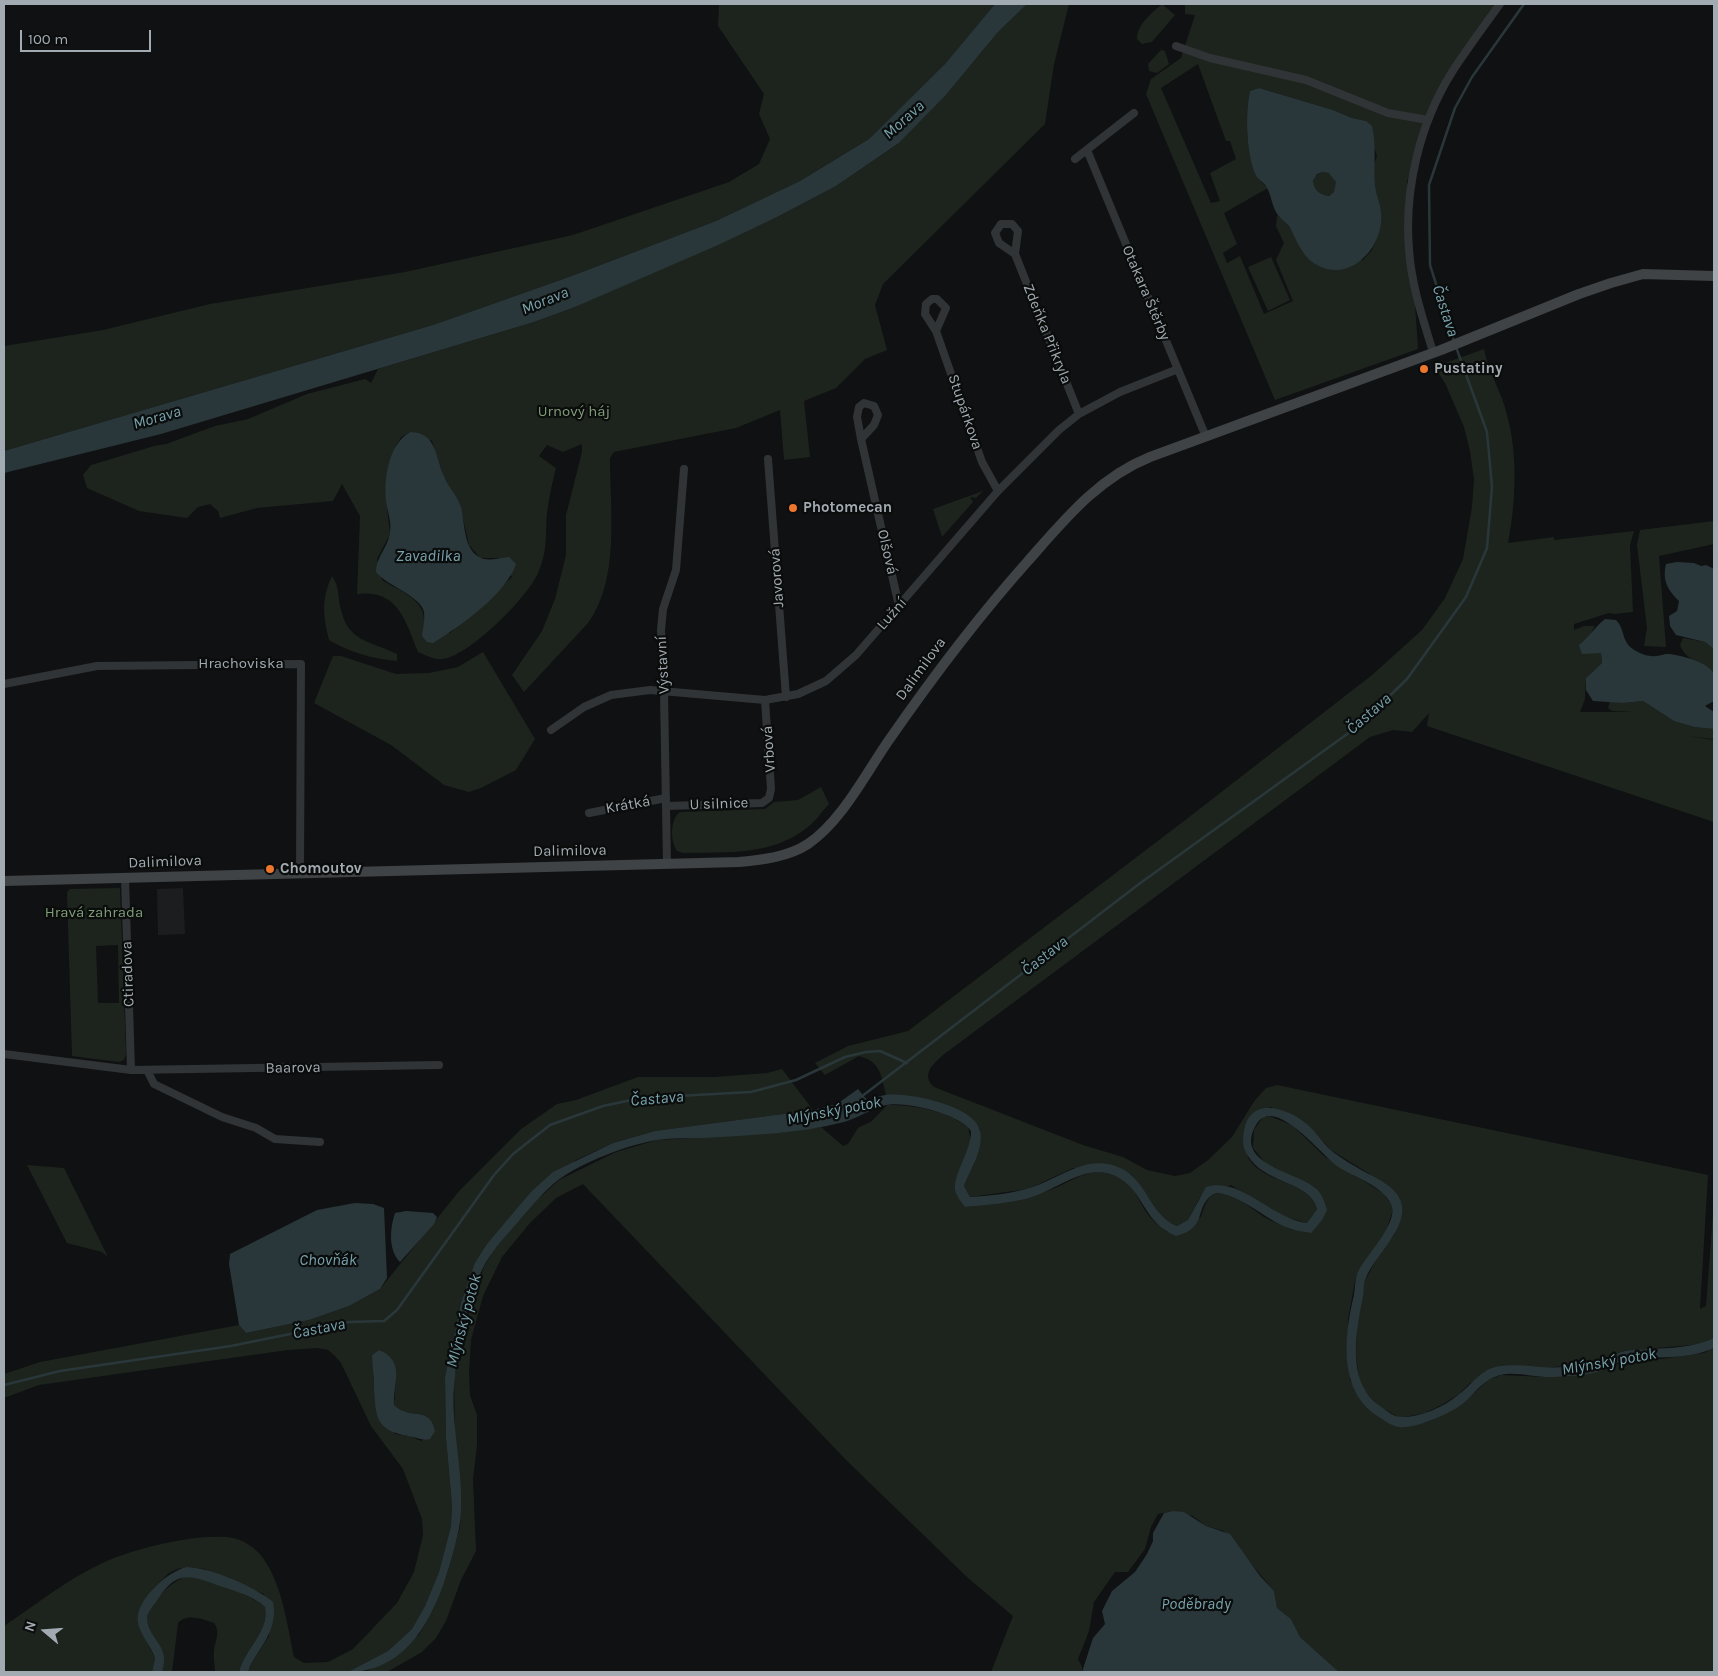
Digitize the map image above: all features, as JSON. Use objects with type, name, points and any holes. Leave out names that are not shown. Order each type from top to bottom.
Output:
[{"type":"main road","name":"Dalimilova","points":[[4,881],[739,862],[771,858],[797,850],[820,835],[835,819],[945,661],[1005,586],[1079,505],[1106,480],[1137,462],[1437,351],[1579,294],[1642,274],[1714,276]]},
{"type":"street","points":[[1437,351],[1418,300],[1409,249],[1410,184],[1428,120],[1452,73],[1500,4]]},
{"type":"street","points":[[1176,46],[1210,58],[1306,80],[1388,113],[1428,120]]},
{"type":"street","points":[[1075,159],[1134,113]]},
{"type":"street","name":"Otakara Štěrby","points":[[1087,150],[1206,437]]},
{"type":"street","name":"Zdeňka Přikryla","points":[[1015,254],[1079,414]]},
{"type":"street","name":"Stupárkova","points":[[936,331],[982,462],[998,491]]},
{"type":"street","name":"Lužní","points":[[551,730],[584,707],[611,695],[650,690],[765,700],[798,694],[826,681],[856,655],[998,491],[1038,449],[1079,414],[1120,392],[1178,369]]},
{"type":"street","name":"Olšová","points":[[861,439],[899,606]]},
{"type":"street","name":"Javorová","points":[[768,459],[786,697]]},
{"type":"street","name":"Výstavní","points":[[667,864],[661,630],[663,609],[676,570],[684,469]]},
{"type":"street","name":"Hrachoviska","points":[[4,684],[97,666],[301,664],[300,872]]},
{"type":"street","name":"Vrbová","points":[[765,700],[772,789],[769,798]]},
{"type":"street","name":"U silnice","points":[[666,802],[762,803],[769,798]]},
{"type":"street","name":"Krátká","points":[[589,813],[666,802]]},
{"type":"street","name":"Ctiradova","points":[[125,878],[131,1070]]},
{"type":"street","name":"Baarova","points":[[4,1054],[131,1070],[439,1065]]},
{"type":"street","points":[[147,1070],[154,1084],[222,1117],[256,1128],[275,1139],[320,1142]]},
{"type":"shaded area","points":[[183,888],[185,934],[158,935],[157,889]]},
{"type":"green space","points":[[719,4],[995,4],[945,64],[869,139],[800,181],[716,221],[569,277],[433,325],[4,451],[4,346],[103,330],[210,304],[405,272],[573,235],[729,182],[759,164],[770,139],[759,114],[764,94],[718,26]]},
{"type":"green space","name":"Urnový háj","points":[[1027,4],[1069,4],[1054,64],[1045,124],[883,284],[875,305],[887,350],[865,359],[836,388],[804,401],[810,457],[784,460],[780,410],[736,428],[614,452],[610,458],[611,544],[609,565],[605,586],[598,605],[588,623],[524,692],[512,675],[542,631],[555,599],[566,555],[566,515],[582,452],[582,444],[563,452],[547,445],[539,456],[556,468],[547,513],[546,543],[543,558],[532,583],[523,596],[482,637],[467,648],[443,659],[433,658],[418,652],[404,618],[391,602],[382,596],[357,594],[360,516],[342,484],[333,501],[257,508],[220,518],[218,511],[210,504],[198,507],[187,518],[139,511],[87,488],[83,475],[91,465],[166,444],[215,426],[248,419],[307,394],[365,379],[371,383],[378,369],[534,322],[575,307],[777,217],[836,186],[898,144],[945,96],[998,32]],"holes":[[[410,432],[432,441],[444,477],[460,505],[469,545],[480,558],[499,558],[512,577],[450,633],[424,621],[420,606],[415,601],[382,580],[377,559],[390,534],[386,500],[396,446],[401,437]]]},
{"type":"green space","points":[[1162,4],[1175,15],[1152,42],[1142,44],[1137,39],[1142,24]]},
{"type":"green space","points":[[1185,4],[1498,4],[1450,72],[1418,141],[1407,182],[1418,349],[1275,400],[1146,94],[1151,79],[1181,58],[1195,15],[1185,14]],"holes":[[[1198,64],[1226,141],[1230,141],[1236,159],[1210,173],[1220,201],[1211,203],[1161,88]],[[1259,88],[1366,121],[1377,156],[1373,166],[1375,192],[1381,213],[1378,235],[1372,250],[1363,260],[1305,254],[1287,223],[1277,215],[1276,226],[1284,243],[1276,260],[1293,301],[1264,314],[1240,256],[1227,263],[1223,253],[1237,244],[1224,213],[1268,188],[1259,179],[1253,168],[1249,147],[1248,100],[1250,91]]]},
{"type":"green space","points":[[1161,50],[1165,51],[1169,64],[1157,73],[1149,71],[1148,64]]},
{"type":"green space","points":[[1325,172],[1333,176],[1337,184],[1333,192],[1325,196],[1317,192],[1313,184],[1317,176]]},
{"type":"green space","points":[[1271,257],[1290,300],[1268,311],[1248,267]]},
{"type":"green space","points":[[1484,349],[1505,407],[1513,446],[1515,479],[1508,543],[1554,537],[1554,540],[1634,531],[1630,545],[1633,612],[1609,613],[1574,624],[1574,630],[1584,626],[1595,626],[1588,638],[1601,653],[1602,663],[1586,678],[1585,699],[1580,712],[1637,712],[1612,711],[1608,708],[1610,701],[1623,703],[1643,701],[1674,721],[1694,727],[1714,729],[1714,739],[1688,736],[1714,740],[1714,822],[1427,726],[1429,713],[1412,732],[1393,730],[1370,737],[943,1055],[932,1066],[928,1074],[930,1083],[934,1087],[1083,1145],[1123,1157],[1147,1170],[1175,1176],[1190,1173],[1208,1160],[1232,1137],[1255,1100],[1266,1088],[1277,1085],[1708,1175],[1700,1309],[1706,1306],[1714,1200],[1714,1338],[1702,1344],[1623,1351],[1595,1363],[1544,1368],[1511,1366],[1470,1383],[1458,1395],[1425,1413],[1400,1418],[1379,1406],[1365,1392],[1359,1378],[1356,1355],[1357,1320],[1364,1283],[1379,1254],[1394,1235],[1401,1214],[1389,1186],[1331,1150],[1307,1125],[1296,1117],[1270,1107],[1245,1127],[1245,1147],[1250,1161],[1260,1171],[1300,1189],[1310,1197],[1317,1209],[1307,1223],[1285,1217],[1231,1185],[1200,1197],[1188,1220],[1177,1226],[1162,1216],[1131,1174],[1073,1168],[1028,1189],[970,1197],[964,1186],[974,1163],[980,1129],[909,1096],[886,1095],[879,1070],[872,1062],[859,1056],[825,1075],[815,1063],[848,1046],[908,1031],[1372,675],[1422,630],[1445,598],[1463,559],[1472,507],[1474,480],[1464,427],[1445,383],[1434,367]]},
{"type":"green space","points":[[983,491],[976,498],[970,497],[973,502],[942,537],[933,509]]},
{"type":"green space","points":[[1714,521],[1714,544],[1659,556],[1666,647],[1644,646],[1647,628],[1637,545],[1640,530]]},
{"type":"green space","points":[[332,576],[348,627],[360,638],[397,654],[397,661],[361,654],[329,640],[324,608],[328,584]]},
{"type":"green space","points":[[1683,638],[1705,642],[1714,649],[1714,675],[1710,670],[1686,655],[1680,645]]},
{"type":"green space","points":[[483,652],[535,739],[516,770],[469,792],[444,785],[391,745],[314,703],[333,656],[341,656],[396,674],[429,673],[458,667]]},
{"type":"green space","points":[[821,787],[829,804],[808,827],[779,843],[764,848],[732,852],[683,853],[677,851],[673,842],[672,830],[674,820],[680,812],[765,809],[774,802],[798,800]]},
{"type":"green space","name":"Hravá zahrada","points":[[120,888],[126,1054],[124,1060],[119,1062],[72,1056],[67,892],[70,889]],"holes":[[[118,945],[119,1003],[98,1003],[96,946]]]},
{"type":"green space","points":[[782,1069],[813,1110],[655,1131],[613,1143],[576,1160],[487,1244],[461,1303],[445,1377],[446,1438],[452,1505],[451,1526],[439,1572],[425,1606],[412,1629],[388,1651],[348,1672],[248,1672],[269,1636],[264,1594],[204,1569],[186,1567],[169,1573],[153,1589],[141,1630],[155,1658],[152,1672],[4,1672],[4,1626],[67,1583],[93,1567],[119,1556],[151,1546],[204,1537],[240,1540],[259,1553],[267,1564],[278,1589],[294,1657],[304,1663],[328,1662],[353,1649],[397,1603],[414,1572],[423,1535],[422,1519],[403,1469],[371,1426],[341,1363],[328,1350],[317,1348],[288,1350],[39,1385],[4,1398],[4,1374],[40,1362],[239,1325],[246,1333],[309,1320],[349,1306],[380,1289],[460,1190],[521,1129],[557,1104],[576,1100],[638,1077],[715,1077],[767,1073]],"holes":[[[379,1350],[396,1380],[394,1405],[400,1410],[429,1418],[432,1423],[435,1431],[421,1441],[410,1436],[395,1434],[374,1386],[372,1355]]]},
{"type":"green space","points":[[887,1105],[929,1110],[950,1116],[968,1127],[971,1141],[959,1173],[965,1207],[1034,1195],[1082,1176],[1101,1172],[1112,1174],[1128,1184],[1150,1217],[1167,1232],[1201,1217],[1208,1200],[1217,1193],[1231,1196],[1264,1217],[1293,1230],[1322,1220],[1315,1187],[1267,1165],[1253,1148],[1254,1130],[1263,1117],[1269,1116],[1292,1125],[1325,1157],[1383,1193],[1392,1205],[1392,1213],[1386,1231],[1358,1272],[1348,1319],[1350,1380],[1399,1427],[1428,1422],[1448,1412],[1464,1403],[1488,1380],[1501,1375],[1545,1377],[1597,1372],[1625,1361],[1661,1359],[1704,1353],[1714,1348],[1714,1672],[1339,1672],[1300,1637],[1291,1619],[1277,1608],[1274,1591],[1224,1531],[1206,1526],[1193,1516],[1173,1511],[1158,1514],[1151,1527],[1145,1549],[1128,1572],[1115,1572],[1094,1602],[1089,1631],[1078,1659],[1082,1672],[991,1672],[1013,1616],[968,1578],[847,1461],[583,1184],[556,1198],[530,1223],[502,1257],[483,1296],[471,1340],[469,1373],[470,1395],[477,1415],[477,1445],[473,1479],[476,1551],[461,1580],[446,1621],[436,1638],[422,1652],[387,1672],[366,1672],[419,1635],[433,1610],[447,1575],[460,1527],[461,1505],[455,1438],[454,1378],[470,1306],[484,1267],[494,1249],[538,1199],[559,1180],[616,1152],[657,1140],[776,1133],[821,1127],[843,1146],[848,1144],[858,1128],[872,1121]]},
{"type":"green space","points":[[27,1165],[64,1168],[108,1257],[102,1252],[67,1243]]},
{"type":"green space","points":[[187,1576],[205,1579],[228,1587],[265,1607],[266,1616],[264,1624],[239,1672],[215,1672],[214,1653],[217,1634],[214,1623],[186,1618],[178,1623],[172,1672],[162,1672],[163,1657],[149,1628],[148,1615],[150,1608],[161,1594],[175,1582]]},
{"type":"water","name":"Morava","points":[[995,4],[1027,4],[998,32],[945,96],[899,143],[836,186],[718,245],[575,307],[534,322],[161,434],[4,473],[4,451],[433,325],[569,277],[716,221],[800,181],[869,139],[945,64]]},
{"type":"water","points":[[1259,88],[1366,121],[1372,126],[1375,186],[1381,212],[1381,226],[1377,239],[1370,251],[1350,267],[1337,270],[1324,268],[1311,261],[1301,249],[1289,226],[1277,214],[1265,185],[1257,177],[1253,169],[1247,122],[1250,91]],"holes":[[[1329,173],[1336,182],[1334,192],[1329,196],[1318,192],[1313,181],[1317,174]]]},
{"type":"water","name":"Zavadilka","points":[[410,432],[425,436],[434,447],[446,480],[461,507],[467,541],[474,553],[486,559],[509,557],[516,564],[502,587],[481,609],[433,643],[427,642],[422,636],[424,612],[422,606],[376,572],[378,561],[390,532],[386,492],[389,463],[397,445]]},
{"type":"water","points":[[1677,562],[1694,563],[1701,566],[1706,565],[1714,569],[1714,649],[1705,642],[1676,635],[1670,626],[1669,616],[1677,611],[1679,601],[1667,585],[1665,570],[1666,564]]},
{"type":"water","points":[[1605,619],[1616,620],[1625,640],[1639,653],[1647,656],[1678,655],[1700,662],[1711,670],[1715,680],[1714,701],[1705,706],[1714,712],[1714,729],[1694,727],[1674,721],[1643,701],[1623,703],[1593,701],[1586,690],[1586,678],[1602,663],[1601,653],[1582,654],[1579,645]]},
{"type":"water","name":"Mlýnský potok","points":[[858,1089],[867,1100],[885,1095],[922,1098],[952,1107],[974,1120],[981,1135],[979,1150],[964,1186],[970,1197],[1019,1191],[1083,1166],[1095,1163],[1107,1164],[1129,1173],[1143,1188],[1160,1214],[1177,1226],[1188,1220],[1206,1187],[1219,1185],[1244,1192],[1293,1220],[1307,1223],[1317,1209],[1313,1200],[1298,1188],[1259,1168],[1248,1157],[1243,1143],[1244,1131],[1248,1120],[1254,1112],[1271,1108],[1281,1110],[1300,1119],[1333,1152],[1395,1191],[1401,1202],[1402,1212],[1396,1232],[1370,1269],[1365,1280],[1356,1341],[1358,1372],[1363,1386],[1371,1398],[1398,1417],[1410,1417],[1445,1404],[1457,1396],[1482,1373],[1494,1367],[1509,1365],[1556,1367],[1592,1364],[1625,1351],[1681,1347],[1714,1338],[1714,1348],[1693,1355],[1626,1360],[1597,1372],[1581,1375],[1546,1377],[1513,1374],[1500,1375],[1485,1383],[1459,1406],[1434,1419],[1406,1427],[1399,1427],[1389,1423],[1366,1406],[1356,1393],[1350,1378],[1347,1362],[1347,1345],[1357,1274],[1391,1220],[1391,1204],[1381,1192],[1337,1166],[1298,1130],[1286,1121],[1274,1116],[1264,1117],[1256,1125],[1251,1138],[1253,1149],[1259,1158],[1314,1187],[1319,1192],[1327,1210],[1322,1220],[1311,1233],[1285,1227],[1246,1204],[1218,1193],[1212,1195],[1207,1200],[1193,1228],[1176,1236],[1157,1223],[1127,1184],[1107,1173],[1096,1172],[1073,1178],[1029,1198],[1006,1203],[965,1207],[956,1193],[955,1187],[958,1172],[968,1147],[971,1131],[956,1119],[945,1114],[906,1105],[886,1105],[844,1122],[791,1132],[645,1142],[592,1161],[558,1180],[523,1216],[498,1245],[485,1264],[474,1289],[466,1318],[455,1376],[454,1409],[460,1475],[461,1514],[460,1525],[440,1594],[420,1632],[406,1648],[390,1661],[371,1669],[348,1672],[388,1651],[412,1629],[425,1606],[439,1572],[451,1526],[452,1505],[446,1438],[445,1377],[461,1303],[475,1263],[487,1244],[531,1192],[553,1172],[613,1143],[655,1131],[813,1110],[837,1104]]},
{"type":"water","name":"Chovňák","points":[[355,1203],[373,1204],[384,1208],[387,1278],[380,1289],[349,1306],[309,1320],[246,1333],[239,1325],[229,1264],[230,1254],[317,1210]]},
{"type":"water","points":[[406,1211],[433,1213],[437,1217],[434,1224],[400,1262],[393,1251],[391,1239],[392,1225],[395,1213]]},
{"type":"water","points":[[379,1350],[393,1360],[395,1367],[394,1405],[400,1410],[429,1418],[435,1431],[430,1439],[421,1439],[397,1433],[389,1430],[379,1420],[375,1405],[372,1355]]},
{"type":"water","name":"Poděbrady","points":[[1173,1511],[1184,1512],[1206,1526],[1230,1534],[1260,1576],[1274,1591],[1277,1608],[1291,1619],[1300,1637],[1339,1672],[1082,1672],[1093,1638],[1105,1624],[1102,1611],[1112,1591],[1135,1572],[1147,1554],[1153,1541],[1153,1533],[1164,1513]]},
{"type":"water","points":[[186,1567],[207,1570],[232,1579],[255,1590],[273,1602],[274,1611],[271,1628],[248,1672],[239,1672],[264,1624],[266,1616],[265,1607],[240,1593],[203,1580],[187,1577],[173,1582],[165,1589],[148,1614],[147,1619],[151,1633],[164,1655],[162,1672],[152,1672],[155,1658],[139,1628],[138,1614],[146,1597],[161,1581]]},
{"type":"waterway","name":"Častava","points":[[1454,341],[1430,265],[1429,185],[1455,108],[1472,77],[1524,4]]},
{"type":"waterway","name":"Častava","points":[[861,1097],[1139,884],[1361,724],[1407,679],[1466,597],[1487,548],[1492,487],[1487,432],[1456,347]]},
{"type":"waterway","name":"Častava","points":[[4,1385],[60,1371],[231,1346],[349,1322],[384,1321],[397,1310],[494,1175],[513,1154],[550,1125],[603,1106],[641,1098],[751,1092],[796,1080],[845,1057],[866,1052],[880,1051],[907,1063]]},
{"type":"place","name":"Pustatiny","points":[[1424,369]]},
{"type":"place","name":"Photomecan","points":[[793,508]]},
{"type":"place","name":"Chomoutov","points":[[270,869]]}]
